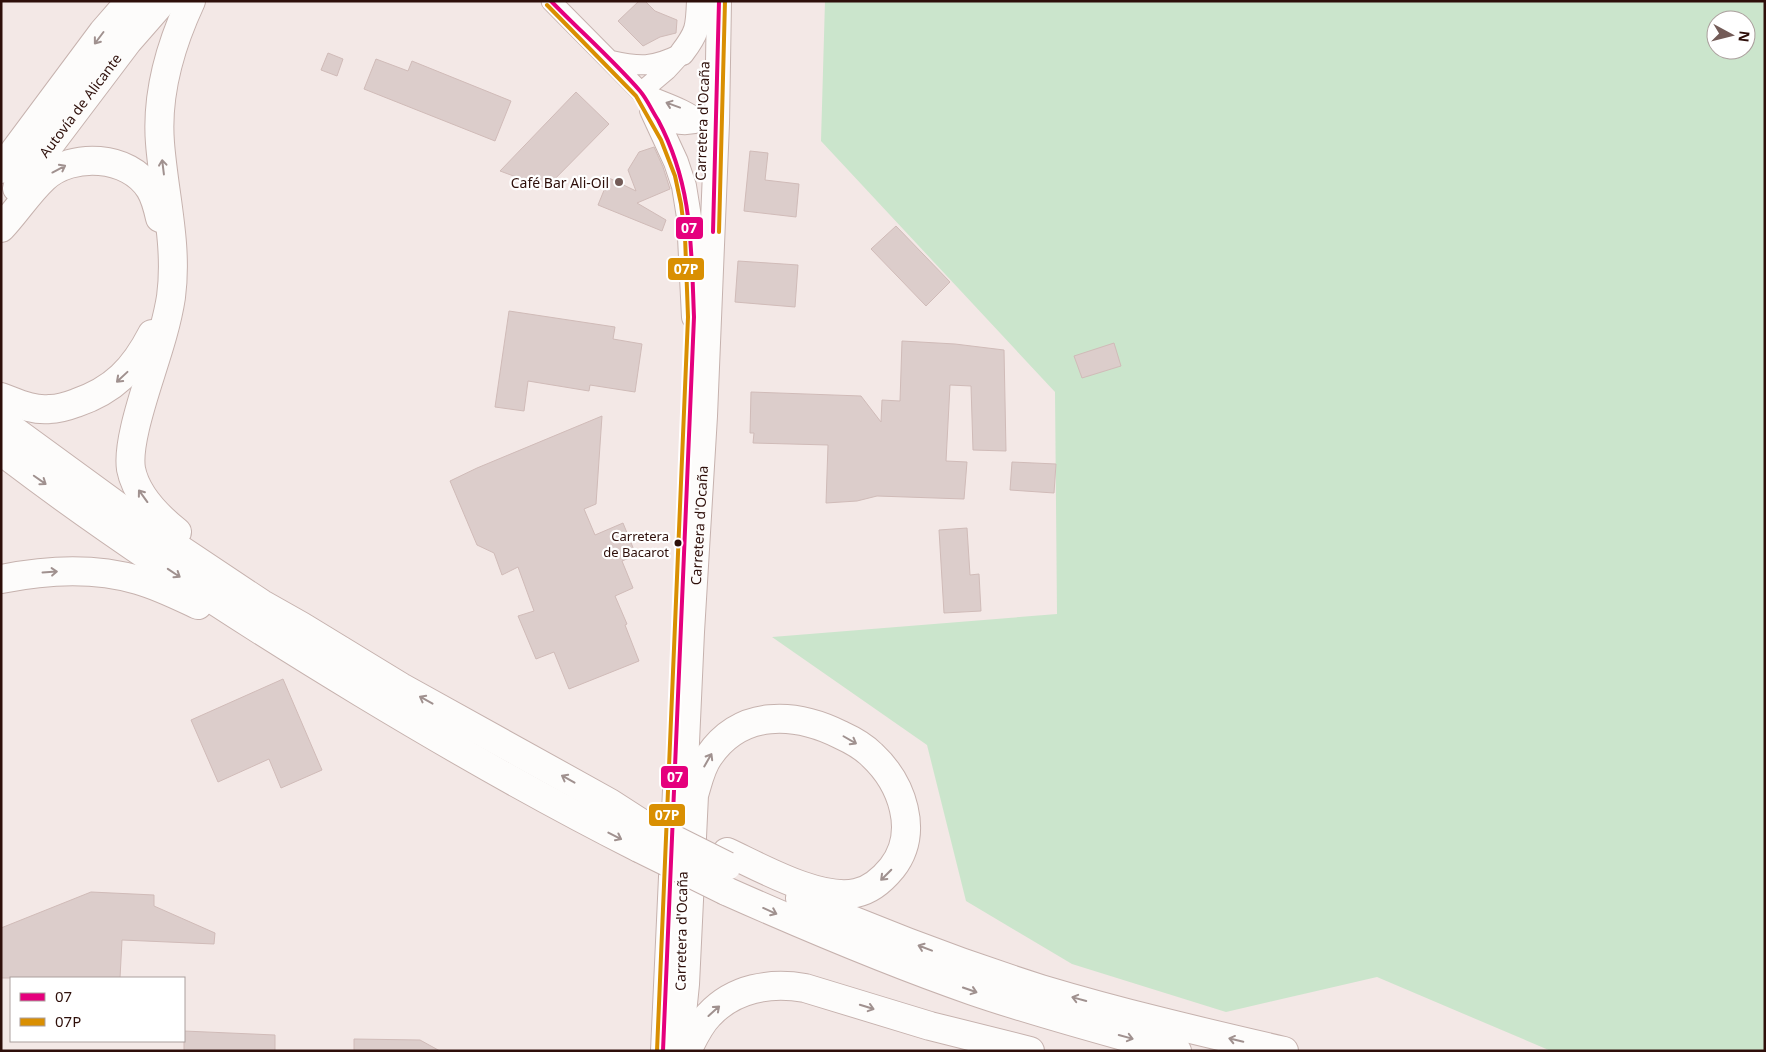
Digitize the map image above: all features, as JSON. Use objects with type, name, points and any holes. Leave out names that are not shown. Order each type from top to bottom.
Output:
[{"type":"highway","name":"Autovía de Alicante","points":[[1,169],[103,32],[130,1]]},
{"type":"highway","name":"Autovía de Alicante","points":[[1,213],[23,179],[128,41],[163,1]]},
{"type":"highway","points":[[191,1],[178,29],[161,88],[160,142],[173,243],[171,296],[165,326],[137,418],[131,448],[131,468],[137,488],[152,508],[175,532],[272,597],[302,626]]},
{"type":"highway","points":[[1,228],[44,178],[60,167],[73,162],[91,160],[108,162],[123,167],[137,176],[150,189],[158,208],[165,250],[159,311],[152,333],[142,354],[128,372],[115,384],[93,398],[49,410],[29,407],[1,397]]},
{"type":"highway","points":[[1,422],[142,524],[262,604],[302,626],[401,687],[610,803],[640,827],[727,870],[865,951],[973,991],[1177,1051]]},
{"type":"highway","points":[[1,451],[131,545],[270,638],[459,752],[591,824]]},
{"type":"highway","points":[[1,579],[71,571],[106,574],[138,580],[199,606],[299,670],[512,794],[591,824],[640,827],[727,870],[885,933],[1042,989],[1156,1020],[1284,1051]]},
{"type":"highway","points":[[677,1046],[685,984],[694,795],[701,771],[708,757],[721,742],[737,729],[757,720],[775,718],[799,720],[823,726],[853,741],[872,755],[892,780],[902,801],[906,822],[904,844],[898,860],[886,876],[869,888],[855,893],[837,894],[820,891],[794,882],[727,870]]},
{"type":"highway","points":[[677,1046],[696,1033],[708,1015],[727,999],[750,989],[789,986],[804,988],[930,1026],[1030,1051]]},
{"type":"main road","points":[[682,53],[692,40],[711,4]]},
{"type":"main road","name":"Carretera d'Ocaña","points":[[677,1046],[694,317],[702,122],[709,112],[711,4]]},
{"type":"main road","name":"Carretera d'Ocaña","points":[[677,1046],[685,779],[706,389],[717,123],[711,4]]},
{"type":"main road","points":[[647,101],[676,162],[684,186],[689,217],[694,317]]},
{"type":"main road","points":[[702,122],[709,133],[701,336],[706,389]]},
{"type":"street","points":[[551,1],[609,60],[660,117],[685,126],[702,122]]},
{"type":"street","points":[[609,60],[639,65],[651,64],[664,62],[682,53]]},
{"type":"street","points":[[647,101],[667,70],[682,53]]},
{"type":"green space","points":[[825,1],[1765,1],[1765,1051],[1551,1051],[1377,977],[1226,1012],[1072,964],[966,901],[927,745],[772,637],[1057,614],[1055,392],[821,141]]},
{"type":"building","points":[[639,1],[645,1],[655,11],[677,20],[676,33],[660,37],[643,46],[618,21]]},
{"type":"building","points":[[328,53],[343,59],[337,76],[321,70]]},
{"type":"building","points":[[376,59],[408,71],[412,61],[511,101],[495,141],[364,89]]},
{"type":"building","points":[[576,92],[609,124],[546,188],[500,171]]},
{"type":"building","points":[[654,147],[670,189],[637,203],[666,220],[662,231],[598,205],[609,178],[636,191],[628,170],[639,152]]},
{"type":"building","points":[[750,151],[768,153],[765,180],[799,184],[796,217],[744,211]]},
{"type":"building","points":[[896,226],[950,282],[926,306],[871,249]]},
{"type":"building","points":[[738,261],[798,265],[795,307],[735,302]]},
{"type":"building","points":[[509,311],[615,327],[613,339],[642,344],[635,392],[590,385],[589,391],[528,381],[524,411],[495,407]]},
{"type":"building","points":[[902,341],[955,344],[1004,350],[1006,451],[973,450],[971,386],[950,385],[946,461],[967,462],[964,499],[877,496],[857,501],[826,503],[828,445],[753,443],[754,433],[750,433],[751,392],[861,396],[881,422],[882,400],[900,401]]},
{"type":"building","points":[[1114,343],[1121,366],[1082,378],[1074,356]]},
{"type":"building","points":[[602,416],[596,504],[584,509],[595,535],[623,523],[636,555],[622,561],[633,588],[615,596],[627,624],[625,625],[639,661],[569,689],[554,652],[536,659],[518,616],[534,611],[518,567],[502,575],[494,553],[477,545],[450,481]]},
{"type":"building","points":[[1012,462],[1056,464],[1054,493],[1010,490]]},
{"type":"building","points":[[967,528],[970,575],[979,574],[981,611],[944,613],[939,530]]},
{"type":"building","points":[[283,679],[322,770],[281,788],[269,759],[218,782],[191,720]]},
{"type":"building","points":[[91,892],[154,895],[154,906],[215,933],[214,944],[122,940],[120,977],[1,978],[1,928]]},
{"type":"building","points":[[185,1031],[275,1035],[275,1051],[184,1051]]},
{"type":"building","points":[[354,1039],[420,1040],[440,1051],[354,1051]]},
{"type":"transit line","name":"07","points":[[551,1],[640,91],[658,120],[678,168],[684,192],[691,240],[694,317],[663,1051]]},
{"type":"transit line","name":"07","points":[[713,232],[719,1]]},
{"type":"transit line","name":"07P","points":[[719,232],[725,1]]},
{"type":"transit line","name":"07P","points":[[547,5],[636,96],[661,140],[675,176],[685,236],[688,317],[657,1051]]},
{"type":"place","name":"Café Bar Ali-Oil","points":[[619,182]]},
{"type":"place","name":"Carretera de Bacarot","points":[[678,543]]}]
